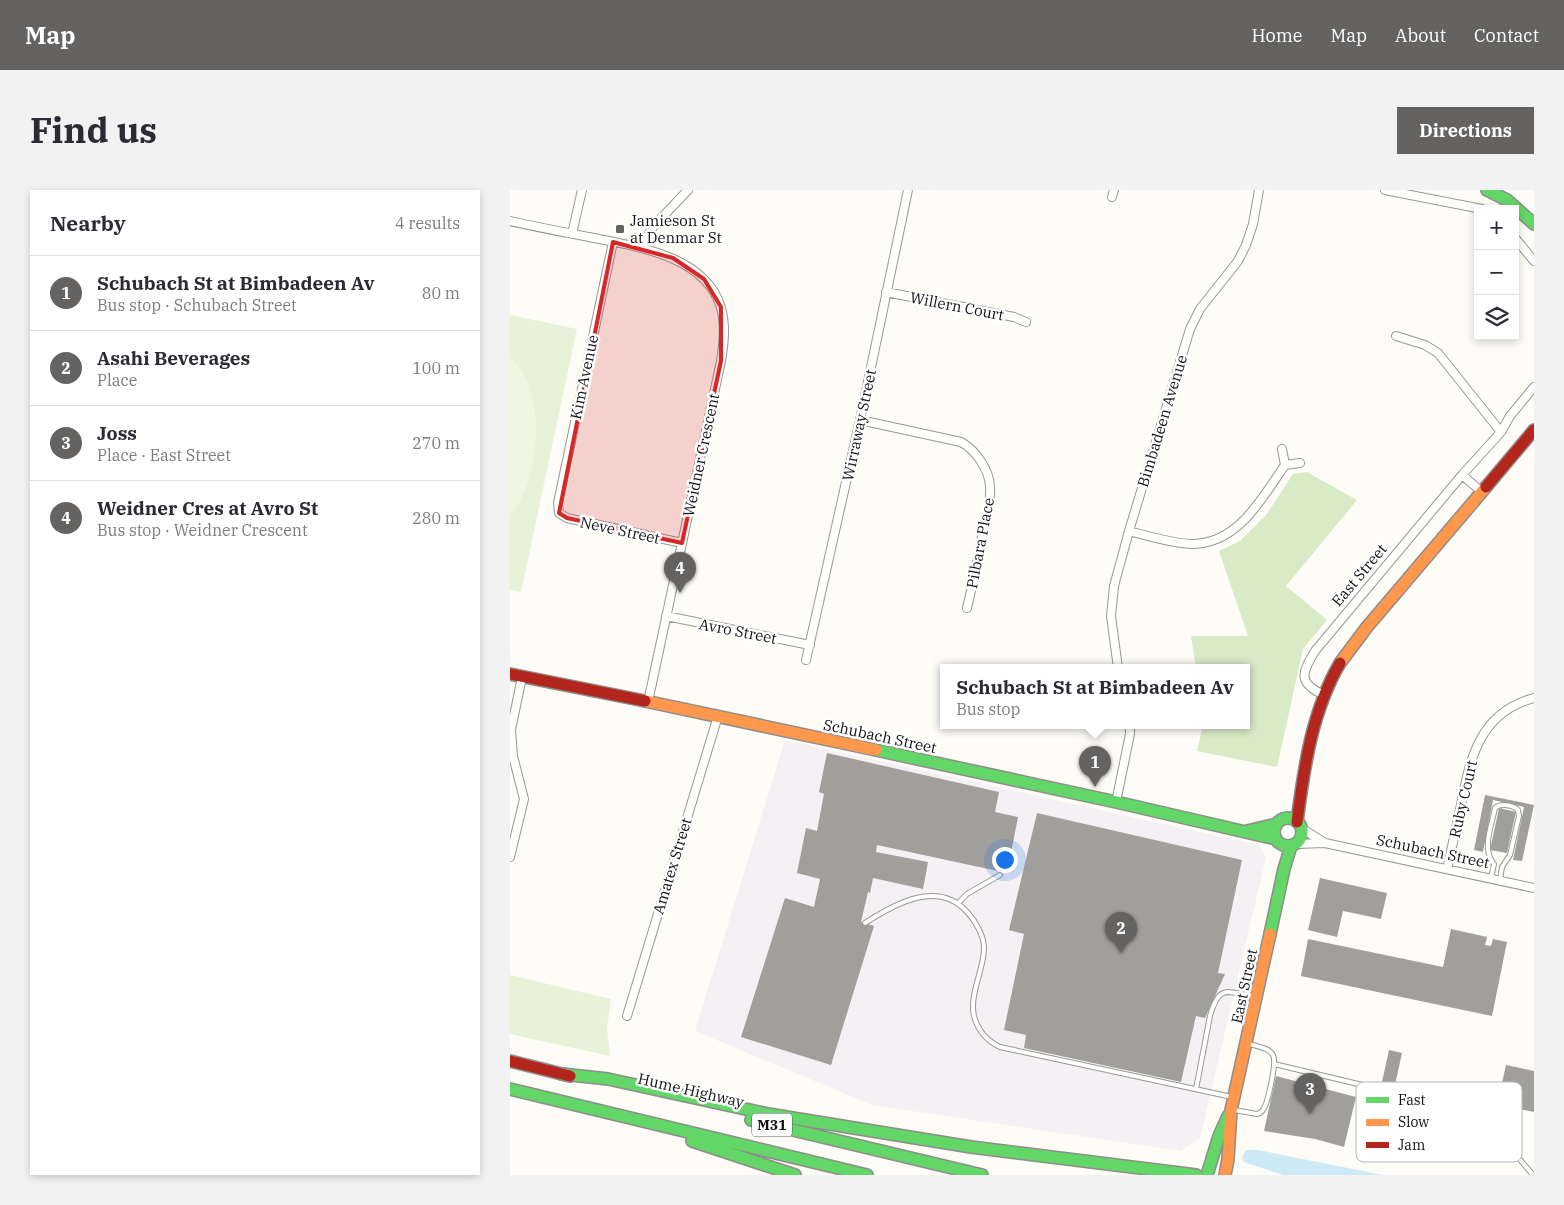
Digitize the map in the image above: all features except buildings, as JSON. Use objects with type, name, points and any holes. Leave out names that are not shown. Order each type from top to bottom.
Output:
[{"type":"main road","points":[[1487,190],[1495,192],[1513,204],[1534,224]]},
{"type":"main road","points":[[1301,788],[1274,829],[1286,843],[1301,837],[1299,825],[1301,788],[1316,721],[1324,695],[1347,652],[1534,430]]},
{"type":"main road","name":"Schubach Street","points":[[510,674],[718,716],[1116,802],[1286,843]]},
{"type":"main road","points":[[1280,822],[1290,819],[1299,825]]},
{"type":"main road","name":"Schubach Street","points":[[1243,832],[1280,822]]},
{"type":"main road","name":"East Street","points":[[1225,1175],[1228,1159],[1231,1110],[1284,870],[1286,843]]},
{"type":"main road","name":"Hume Highway","points":[[510,1061],[982,1175]]},
{"type":"main road","points":[[562,1074],[608,1080],[768,1114],[933,1141],[1196,1175]]},
{"type":"main road","points":[[510,1091],[701,1144],[796,1175]]},
{"type":"main road","name":"M31","points":[[510,1091],[867,1175]]},
{"type":"main road","name":"East Street","points":[[1207,1175],[1219,1136],[1231,1110]]},
{"type":"street","points":[[572,234],[582,190]]},
{"type":"street","points":[[643,248],[651,229],[688,190]]},
{"type":"street","name":"Wirraway Street","points":[[806,660],[860,420],[908,190]]},
{"type":"street","name":"Bimbadeen Avenue","points":[[1117,664],[1111,616],[1114,586],[1129,531],[1190,329],[1200,309],[1238,261],[1242,253],[1252,224],[1259,190]]},
{"type":"street","points":[[1385,190],[1474,207]]},
{"type":"street","name":"Weidner Crescent","points":[[510,221],[643,248],[672,258],[704,279],[714,292],[721,307],[724,322],[724,344],[721,361],[648,702]]},
{"type":"street","name":"Kim Avenue","points":[[559,513],[558,503],[613,242]]},
{"type":"street","points":[[1519,243],[1534,261]]},
{"type":"street","name":"Willern Court","points":[[886,292],[1014,317],[1026,322]]},
{"type":"street","points":[[1396,336],[1425,345],[1438,353],[1501,432]]},
{"type":"street","name":"East Street","points":[[1324,695],[1310,688],[1305,682],[1305,675],[1311,657],[1462,475],[1501,432],[1510,416],[1534,387]]},
{"type":"street","name":"Pilbara Place","points":[[860,420],[962,442],[983,464],[988,474],[990,486],[989,505],[967,608]]},
{"type":"street","points":[[1129,531],[1160,539],[1193,544],[1218,537],[1237,527],[1249,517],[1285,465],[1282,449]]},
{"type":"street","points":[[1285,465],[1300,463]]},
{"type":"street","points":[[1462,475],[1482,492]]},
{"type":"street","name":"Neve Street","points":[[559,513],[567,518],[682,543]]},
{"type":"street","name":"Avro Street","points":[[666,616],[810,645]]},
{"type":"street","points":[[510,857],[524,799],[512,751],[511,730],[522,677]]},
{"type":"street","name":"Ruby Court","points":[[1448,869],[1467,774],[1477,746],[1491,724],[1498,718],[1514,706],[1534,698]]},
{"type":"street","name":"Amatex Street","points":[[627,1016],[718,716]]},
{"type":"street","points":[[1116,802],[1130,729]]},
{"type":"street","name":"Schubach Street","points":[[1299,825],[1325,843]]},
{"type":"street","name":"Schubach Street","points":[[1286,843],[1325,843],[1534,888]]},
{"type":"lane","points":[[1491,878],[1494,864],[1489,859],[1487,849],[1496,808],[1500,805],[1514,807],[1518,810],[1519,816],[1510,855],[1502,867],[1500,880]]},
{"type":"lane","points":[[958,903],[967,894],[1000,876]]},
{"type":"lane","points":[[865,923],[882,911],[926,896],[940,896],[958,903],[971,916],[983,942],[983,955],[973,1006],[977,1024],[987,1039],[1000,1047],[1234,1097]]},
{"type":"lane","points":[[1196,1089],[1210,1016],[1213,1005],[1220,993],[1225,991],[1257,997]]},
{"type":"lane","points":[[1231,1110],[1254,1114],[1261,1112],[1265,1104],[1274,1064],[1272,1053],[1246,1043]]},
{"type":"lane","points":[[1274,1064],[1356,1083]]},
{"type":"lane","points":[[1522,1162],[1533,1175]]},
{"type":"highlighted area","points":[[613,242],[673,258],[704,279],[721,307],[721,361],[682,543],[567,518],[559,513]]},
{"type":"shaded area","points":[[785,740],[1259,845],[1266,857],[1200,1138],[1181,1151],[872,1105],[695,1031]]},
{"type":"green space","points":[[510,315],[577,329],[521,592],[510,590]]},
{"type":"green space","points":[[510,357],[521,369],[528,384],[536,419],[536,437],[531,473],[526,488],[510,515]]},
{"type":"green space","points":[[1307,472],[1357,500],[1286,586],[1327,620],[1303,649],[1277,767],[1197,751],[1202,729],[1250,729],[1250,664],[1195,664],[1191,636],[1248,636],[1219,551],[1240,541],[1266,515],[1293,474]]},
{"type":"green space","points":[[510,975],[611,999],[607,1029],[610,1056],[510,1034]]},
{"type":"water","points":[[1246,1150],[1258,1150],[1383,1175],[1283,1175],[1244,1162],[1242,1157]]},
{"type":"traffic: fast","points":[[1487,190],[1507,200],[1534,224]]},
{"type":"traffic: fast","points":[[876,750],[1276,839]]},
{"type":"traffic: fast","points":[[1288,818],[1298,822],[1302,832],[1298,842],[1288,846],[1278,842],[1274,832],[1278,822],[1288,818]]},
{"type":"traffic: fast","points":[[1247,831],[1277,824]]},
{"type":"traffic: fast","points":[[1270,934],[1291,846]]},
{"type":"traffic: fast","points":[[562,1074],[608,1079],[768,1114],[971,1147],[1196,1175]]},
{"type":"traffic: fast","points":[[510,1089],[867,1175]]},
{"type":"traffic: fast","points":[[1207,1175],[1219,1136],[1228,1116]]},
{"type":"traffic: fast","points":[[751,1120],[982,1175]]},
{"type":"traffic: fast","points":[[692,1141],[795,1175]]},
{"type":"traffic: slow","points":[[1340,663],[1367,627],[1486,487]]},
{"type":"traffic: slow","points":[[645,701],[876,750]]},
{"type":"traffic: slow","points":[[1225,1175],[1228,1159],[1231,1110],[1270,934]]},
{"type":"traffic: jam","points":[[1486,487],[1534,430]]},
{"type":"traffic: jam","points":[[1297,822],[1306,760],[1316,720],[1322,700],[1340,663]]},
{"type":"traffic: jam","points":[[510,674],[645,701]]},
{"type":"traffic: jam","points":[[510,1061],[570,1076]]},
{"type":"place","name":"Jamieson St at Denmar St","points":[[620,229]]},
{"type":"place","name":"Weidner Cres at Avro St","points":[[680,593]]},
{"type":"place","name":"Schubach St at Bimbadeen Av","points":[[1095,787]]},
{"type":"place","name":"Asahi Beverages","points":[[1121,953]]},
{"type":"place","name":"Joss","points":[[1310,1114]]}]
